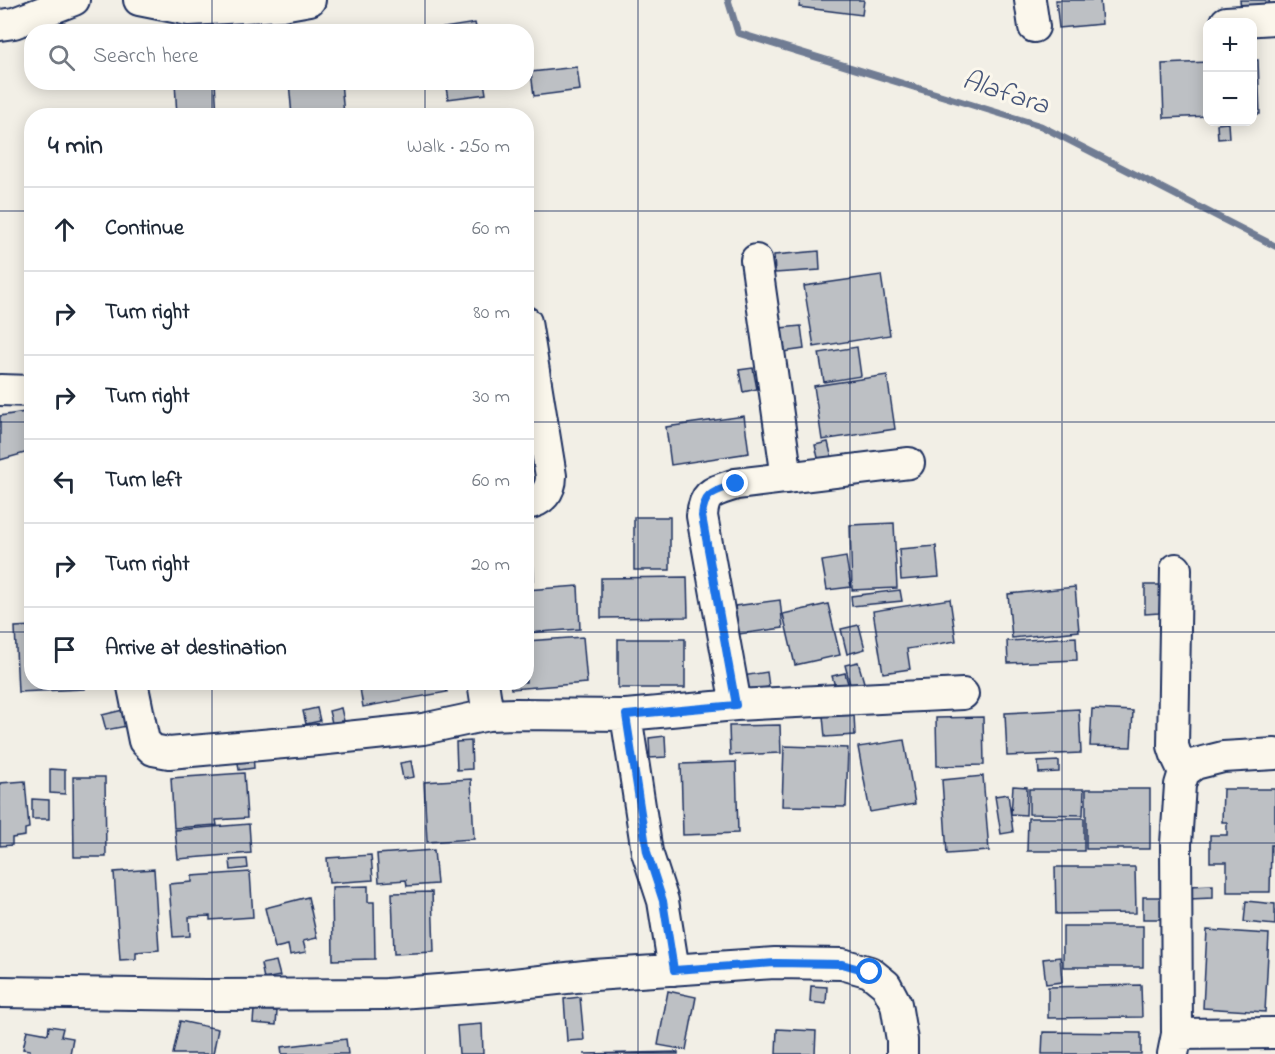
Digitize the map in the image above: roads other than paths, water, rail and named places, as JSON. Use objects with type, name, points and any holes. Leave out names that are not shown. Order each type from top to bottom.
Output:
[{"type":"street","points":[[0,25],[14,23],[74,0]]},
{"type":"street","points":[[139,0],[189,10],[282,5],[310,0]]},
{"type":"street","points":[[1257,20],[1275,19]]},
{"type":"street","points":[[756,260],[787,478]]},
{"type":"street","points":[[534,371],[551,484],[541,500],[534,503]]},
{"type":"street","points":[[0,390],[24,392]]},
{"type":"street","points":[[736,705],[702,516],[703,502],[710,494],[736,484],[909,463]]},
{"type":"street","points":[[1176,569],[1173,746],[1184,772],[1180,786],[1176,844],[1175,1044],[1275,1033]]},
{"type":"street","points":[[134,690],[144,741],[153,750],[169,753],[423,729],[488,715],[626,715],[736,705],[963,694]]},
{"type":"street","points":[[484,690],[488,715]]},
{"type":"street","points":[[626,715],[647,852],[663,901],[674,970]]},
{"type":"street","points":[[1184,772],[1195,765],[1223,757],[1275,754]]},
{"type":"street","points":[[0,992],[386,994],[494,986],[594,975],[775,963],[842,964],[870,972],[886,985],[896,1004],[902,1054]]},
{"type":"waterway","name":"Alafara","points":[[728,0],[738,33],[1041,126],[1275,246]]}]
